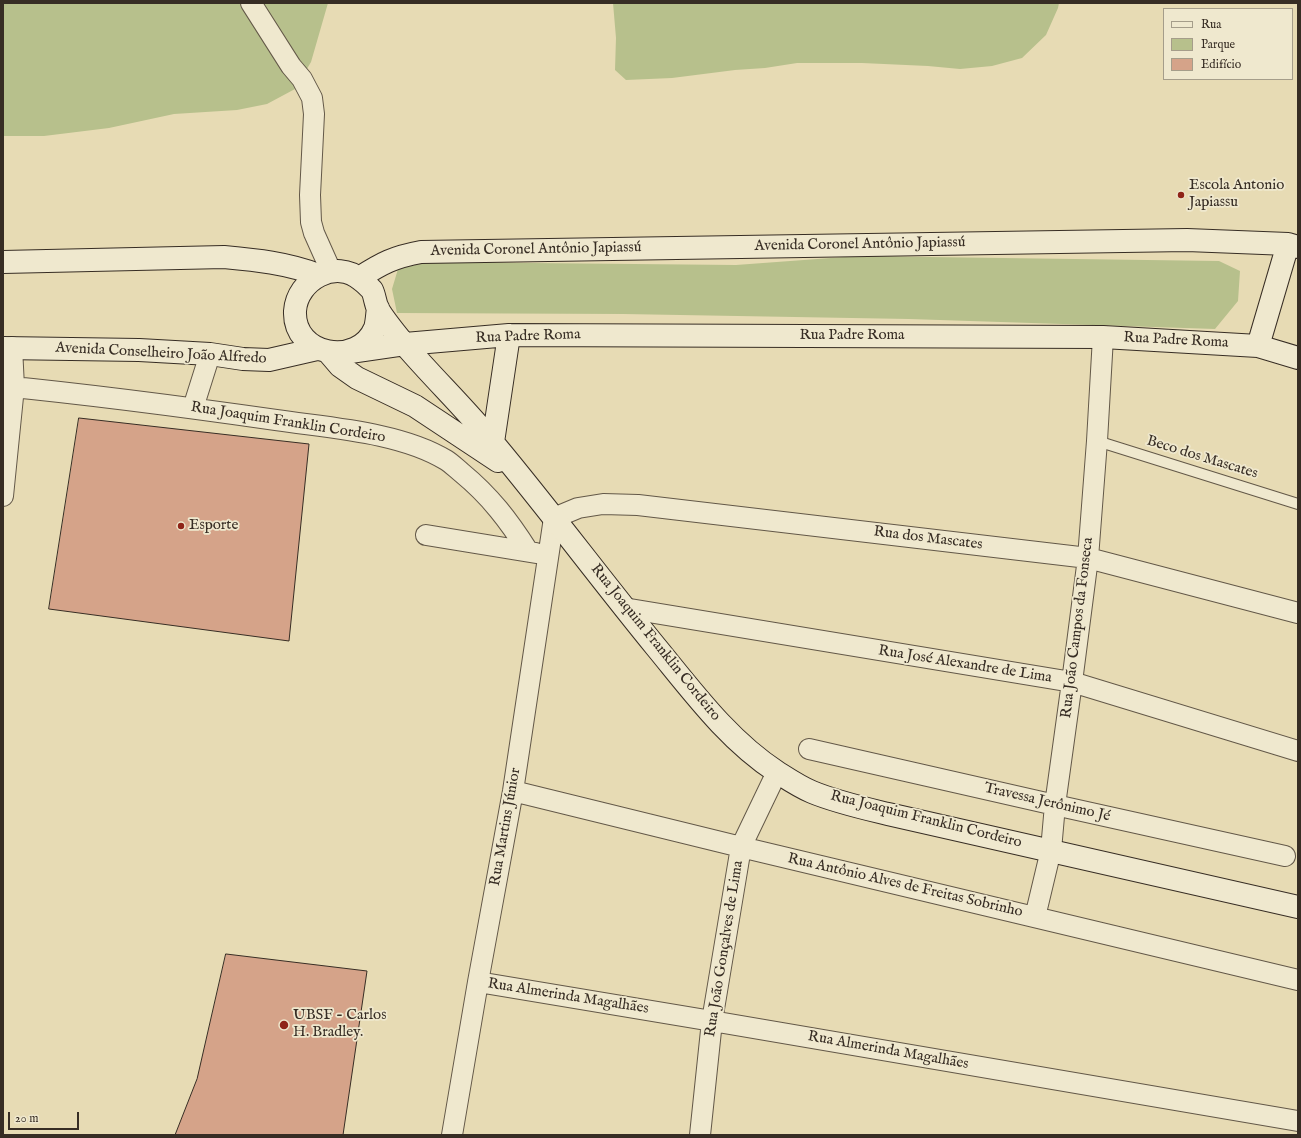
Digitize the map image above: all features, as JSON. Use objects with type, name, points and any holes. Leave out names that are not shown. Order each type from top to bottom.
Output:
[{"type":"main road","name":"Avenida Coronel Antônio Japiassú","points":[[359,278],[379,265],[399,256],[421,252],[1187,240],[1293,245]]},
{"type":"main road","points":[[1258,346],[1293,245]]},
{"type":"main road","points":[[3,262],[224,257],[285,264],[325,273],[346,272],[359,278],[372,290],[378,308],[375,327],[364,343],[331,351],[305,340],[298,327],[295,312],[298,297],[306,284],[325,273]]},
{"type":"main road","name":"Rua Joaquim Franklin Cordeiro","points":[[378,308],[405,344],[493,442],[521,476],[624,608],[706,709],[738,742],[777,772],[812,792],[848,804],[1298,907]]},
{"type":"main road","points":[[493,442],[509,335]]},
{"type":"main road","name":"Rua Padre Roma","points":[[331,351],[509,335],[1103,337],[1258,346],[1298,358]]},
{"type":"main road","name":"Avenida Conselheiro João Alfredo","points":[[7,348],[139,350],[210,354],[243,359],[269,360],[331,351]]},
{"type":"main road","name":"Rua Joaquim Franklin Cordeiro","points":[[331,351],[340,366],[357,378],[415,406],[521,476]]},
{"type":"street","points":[[251,3],[291,66],[302,79],[312,98],[314,114],[310,195],[311,222],[325,273]]},
{"type":"street","name":"Rua João Campos da Fonseca","points":[[1035,917],[1051,850],[1055,805],[1088,558],[1103,337]]},
{"type":"street","points":[[3,496],[8,387],[7,348]]},
{"type":"street","points":[[193,408],[210,354]]},
{"type":"street","name":"Rua Joaquim Franklin Cordeiro","points":[[8,387],[193,408],[371,434],[419,447],[446,460],[471,480],[494,503],[512,526],[528,551]]},
{"type":"street","name":"Rua dos Mascates","points":[[554,518],[578,508],[603,504],[638,505],[1088,558],[1298,613]]},
{"type":"street","name":"Rua Martins Júnior","points":[[452,1135],[513,791],[554,518]]},
{"type":"street","points":[[426,535],[528,551],[548,556]]},
{"type":"street","name":"Rua José Alexandre de Lima","points":[[624,608],[1072,682],[1298,751]]},
{"type":"street","name":"Travessa Jerônimo Jé","points":[[809,749],[1285,856]]},
{"type":"street","name":"Rua João Gonçalves de Lima","points":[[700,1135],[712,1021],[740,847],[777,772]]},
{"type":"street","name":"Rua Antônio Alves de Freitas Sobrinho","points":[[513,791],[740,847],[1298,980]]},
{"type":"street","name":"Rua Almerinda Magalhães","points":[[478,982],[1298,1121]]},
{"type":"lane","name":"Beco dos Mascates","points":[[1097,441],[1298,504]]},
{"type":"green space","points":[[3,3],[328,3],[311,62],[295,89],[267,104],[237,110],[174,114],[109,128],[44,136],[3,136]]},
{"type":"green space","points":[[613,3],[1059,3],[1046,35],[1022,58],[992,66],[960,69],[862,63],[797,63],[672,78],[626,80],[615,70],[616,38]]},
{"type":"green space","points":[[858,256],[1219,261],[1240,271],[1238,301],[1215,329],[909,319],[623,314],[397,313],[392,289],[398,269],[429,262],[736,265]]},
{"type":"building","name":"Esporte","points":[[79,418],[309,444],[289,641],[49,609]]},
{"type":"building","name":"UBSF - Carlos H. Bradley.","points":[[226,954],[367,971],[343,1135],[175,1135],[197,1079]]},
{"type":"place","name":"Escola Antonio Japiassu","points":[[1181,195]]},
{"type":"place","name":"Esporte","points":[[181,526]]},
{"type":"place","name":"UBSF - Carlos H. Bradley.","points":[[284,1025]]}]
